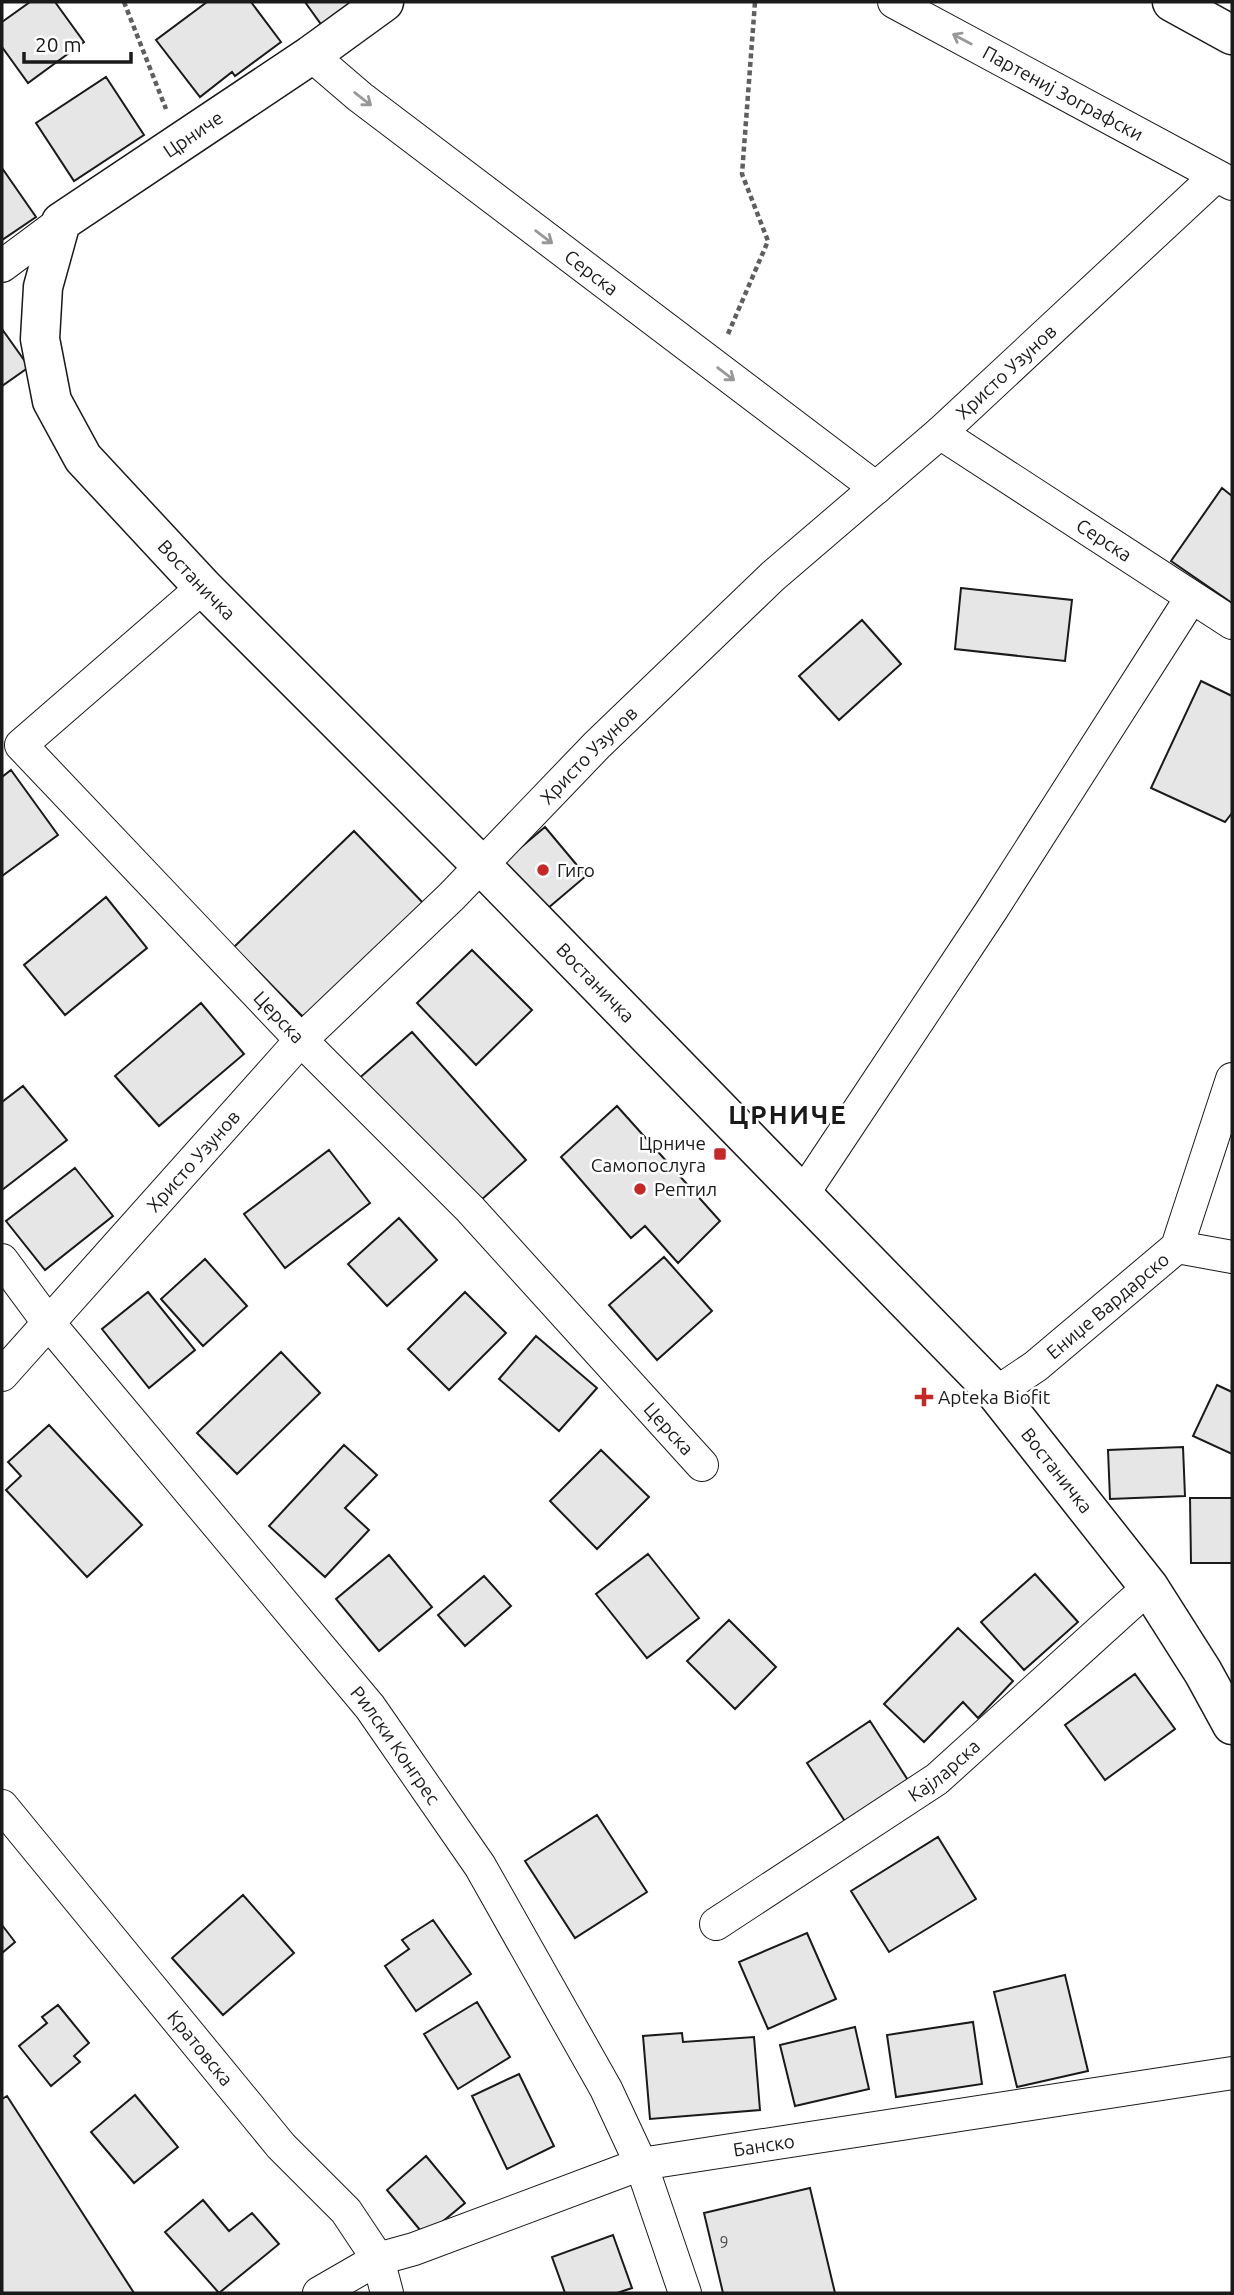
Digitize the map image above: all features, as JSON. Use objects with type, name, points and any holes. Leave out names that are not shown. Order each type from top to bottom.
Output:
[{"type":"street","name":"Црниче","points":[[2,266],[61,222],[311,55],[384,2]]},
{"type":"street","name":"Партениј Зографски","points":[[894,2],[1224,180]]},
{"type":"street","points":[[1172,2],[1232,34]]},
{"type":"street","name":"Серска","points":[[311,55],[360,97],[876,488]]},
{"type":"street","name":"Христо Узунов","points":[[2,1375],[47,1321],[301,1040],[452,895],[692,652],[1224,180]]},
{"type":"street","name":"Востаничка","points":[[61,222],[47,265],[40,314],[43,369],[52,401],[83,458],[203,587],[480,864],[996,1393],[1149,1587],[1203,1672],[1232,1725]]},
{"type":"street","name":"Серска","points":[[940,433],[1232,623]]},
{"type":"street","name":"Церска","points":[[203,587],[21,745],[301,1040],[470,1209],[702,1465]]},
{"type":"street","points":[[803,1194],[990,911],[1191,598]]},
{"type":"street","name":"Ениџе Вардарско","points":[[996,1393],[1036,1366],[1177,1247],[1232,1079]]},
{"type":"street","points":[[1177,1247],[1232,1257]]},
{"type":"street","name":"Рилски Конгрес","points":[[2,1260],[47,1321],[370,1707],[480,1866],[606,2090],[641,2164],[685,2293]]},
{"type":"street","name":"Кајларска","points":[[716,1924],[937,1779],[1149,1587]]},
{"type":"street","name":"Кратовска","points":[[2,1806],[281,2146],[346,2211],[378,2259],[387,2293]]},
{"type":"street","name":"Банско","points":[[319,2293],[378,2259],[414,2249],[641,2164],[1232,2073]]},
{"type":"path","points":[[124,2],[179,143]]},
{"type":"path","points":[[714,365],[768,240],[742,174],[755,2]]},
{"type":"building","points":[[30,2],[55,2],[84,42],[28,83],[2,47],[2,22]]},
{"type":"building","points":[[207,2],[251,2],[281,42],[235,76],[232,72],[200,97],[156,40]]},
{"type":"building","points":[[305,2],[358,2],[323,27]]},
{"type":"building","points":[[106,77],[144,135],[74,181],[36,123]]},
{"type":"building","points":[[2,168],[36,217],[2,240]]},
{"type":"building","points":[[2,329],[29,367],[2,386]]},
{"type":"building","points":[[1222,488],[1232,496],[1232,603],[1171,561]]},
{"type":"building","points":[[961,588],[1072,600],[1065,661],[955,649]]},
{"type":"building","points":[[862,620],[901,664],[839,720],[799,676]]},
{"type":"building","points":[[1201,681],[1232,696],[1232,813],[1225,822],[1151,788]]},
{"type":"building","points":[[11,770],[58,835],[2,876],[2,777]]},
{"type":"building","name":"Гиго","points":[[545,827],[586,876],[541,914],[500,865]]},
{"type":"building","points":[[354,831],[426,906],[316,1012],[302,1016],[234,947]]},
{"type":"building","points":[[106,897],[147,948],[65,1015],[24,965]]},
{"type":"building","points":[[472,950],[532,1010],[476,1065],[417,1003]]},
{"type":"building","points":[[201,1003],[244,1054],[159,1126],[115,1076]]},
{"type":"building","points":[[412,1032],[526,1160],[471,1209],[356,1081]]},
{"type":"building","points":[[23,1086],[67,1140],[2,1190],[2,1102]]},
{"type":"building","name":"Рептил","points":[[617,1106],[720,1221],[678,1263],[645,1226],[631,1238],[561,1157]]},
{"type":"building","points":[[329,1150],[370,1203],[285,1268],[244,1214]]},
{"type":"building","points":[[75,1168],[113,1216],[45,1270],[6,1221]]},
{"type":"building","points":[[399,1218],[437,1260],[387,1306],[348,1264]]},
{"type":"building","points":[[664,1257],[712,1311],[657,1360],[609,1305]]},
{"type":"building","points":[[205,1259],[247,1306],[203,1346],[161,1299]]},
{"type":"building","points":[[148,1292],[195,1350],[149,1388],[102,1329]]},
{"type":"building","points":[[465,1292],[506,1333],[449,1390],[408,1349]]},
{"type":"building","points":[[536,1336],[597,1388],[559,1431],[499,1379]]},
{"type":"building","points":[[281,1352],[320,1393],[237,1474],[197,1433]]},
{"type":"building","points":[[1217,1385],[1232,1392],[1232,1454],[1193,1436]]},
{"type":"building","points":[[49,1425],[142,1525],[87,1577],[6,1490],[21,1476],[8,1462]]},
{"type":"building","points":[[344,1445],[377,1475],[345,1508],[369,1530],[325,1577],[269,1526]]},
{"type":"building","points":[[1183,1447],[1185,1496],[1110,1499],[1108,1450]]},
{"type":"building","points":[[601,1450],[649,1497],[597,1549],[550,1501]]},
{"type":"building","points":[[1190,1498],[1232,1498],[1232,1563],[1191,1563]]},
{"type":"building","points":[[648,1554],[699,1618],[647,1658],[596,1594]]},
{"type":"building","points":[[389,1555],[432,1607],[379,1651],[336,1599]]},
{"type":"building","points":[[1035,1574],[1078,1622],[1024,1670],[981,1622]]},
{"type":"building","points":[[484,1576],[511,1606],[465,1646],[438,1615]]},
{"type":"building","points":[[729,1620],[776,1667],[735,1709],[687,1661]]},
{"type":"building","points":[[958,1628],[1013,1681],[978,1718],[963,1702],[924,1742],[884,1704]]},
{"type":"building","points":[[1135,1674],[1175,1729],[1105,1780],[1065,1725]]},
{"type":"building","points":[[870,1721],[913,1788],[850,1829],[807,1763]]},
{"type":"building","points":[[597,1815],[647,1892],[575,1938],[525,1861]]},
{"type":"building","points":[[938,1837],[976,1899],[889,1952],[851,1891]]},
{"type":"building","points":[[243,1895],[294,1953],[223,2015],[172,1958]]},
{"type":"building","points":[[433,1920],[471,1974],[416,2011],[385,1966],[409,1949],[402,1940]]},
{"type":"building","points":[[2,1925],[15,1942],[2,1953]]},
{"type":"building","points":[[807,1933],[836,1999],[768,2029],[739,1962]]},
{"type":"building","points":[[1065,1975],[1088,2071],[1017,2087],[994,1992]]},
{"type":"building","points":[[477,2002],[510,2057],[458,2089],[424,2034]]},
{"type":"building","points":[[58,2005],[89,2043],[74,2056],[80,2062],[51,2086],[19,2046],[47,2023],[42,2017]]},
{"type":"building","points":[[973,2022],[982,2084],[896,2097],[887,2035]]},
{"type":"building","points":[[855,2027],[869,2089],[795,2106],[780,2045]]},
{"type":"building","points":[[682,2033],[683,2042],[754,2037],[760,2110],[650,2119],[643,2036]]},
{"type":"building","points":[[519,2074],[554,2146],[507,2169],[472,2096]]},
{"type":"building","points":[[135,2095],[178,2147],[134,2183],[91,2132]]},
{"type":"building","points":[[7,2096],[134,2293],[2,2293],[2,2099]]},
{"type":"building","points":[[426,2156],[465,2203],[425,2236],[387,2190]]},
{"type":"building","points":[[810,2188],[835,2293],[723,2293],[704,2213]]},
{"type":"building","points":[[203,2200],[229,2231],[252,2213],[279,2244],[219,2293],[165,2232]]},
{"type":"building","points":[[613,2235],[632,2288],[617,2293],[565,2293],[552,2257]]},
{"type":"place","name":"Гиго","points":[[543,870]]},
{"type":"place","name":"Црниче Самопослуга","points":[[720,1154]]},
{"type":"place","name":"Рептил","points":[[640,1189]]},
{"type":"place","name":"Apteka Biofit","points":[[924,1397]]},
{"type":"district","name":"ЦРНИЧЕ","points":[[788,1115]]}]
